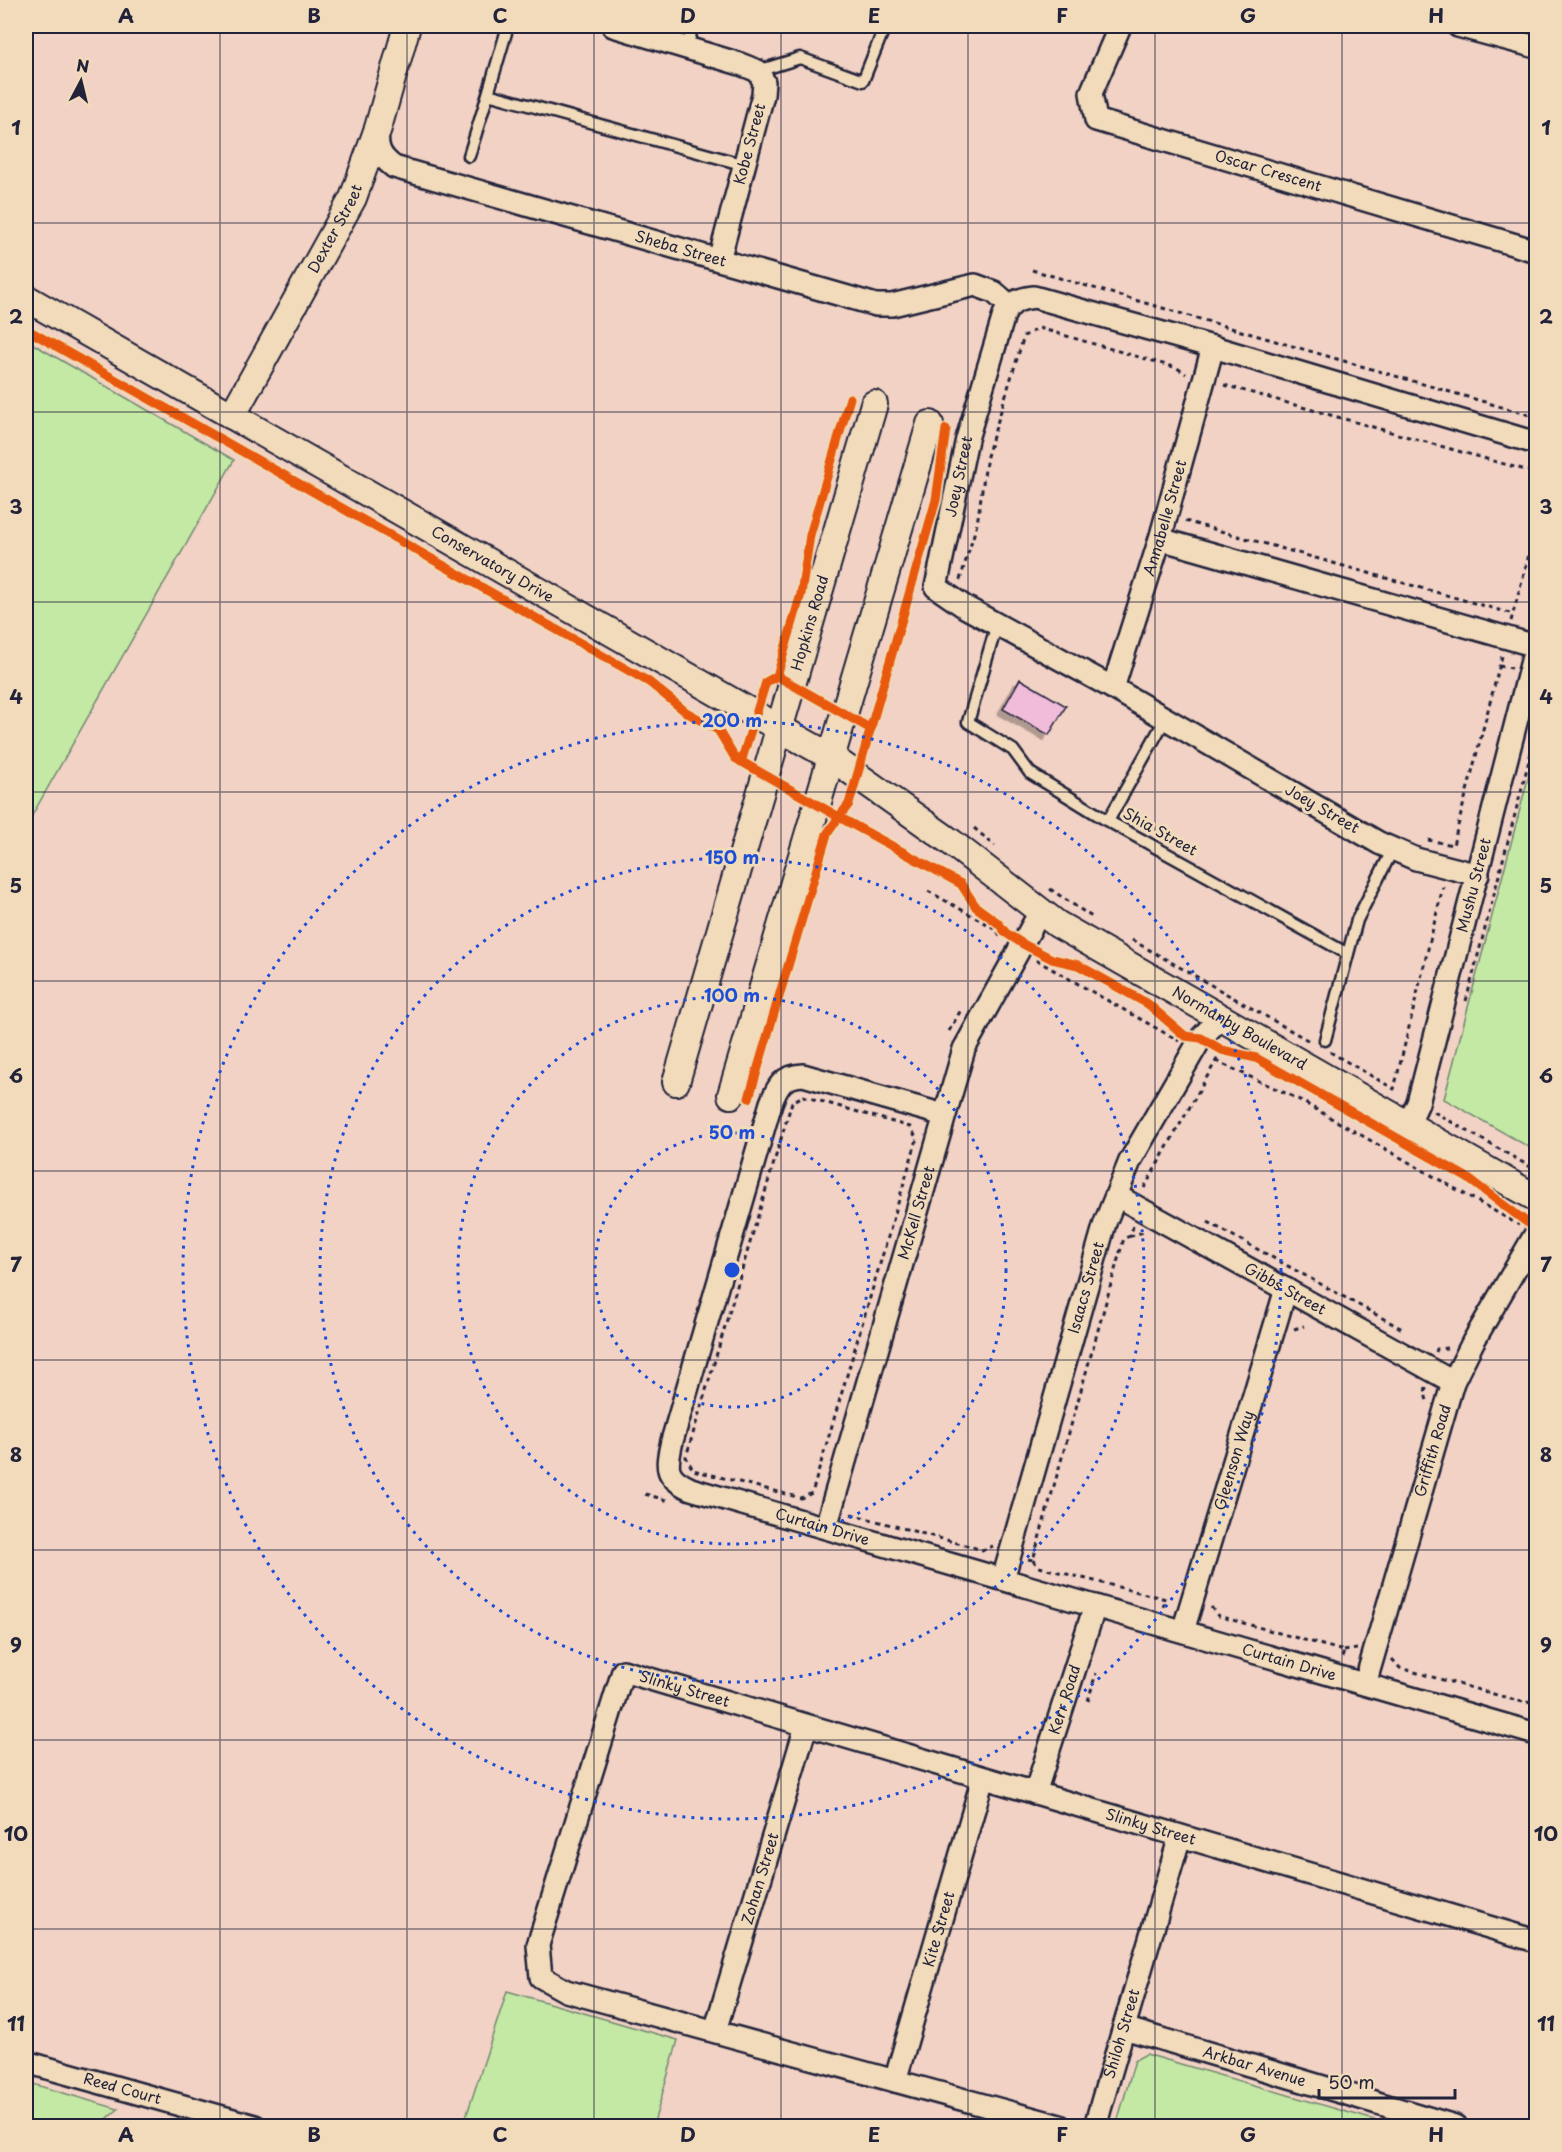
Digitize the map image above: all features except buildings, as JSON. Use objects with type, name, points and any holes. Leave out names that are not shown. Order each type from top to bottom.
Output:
[{"type":"street","name":"Dexter Street","points":[[232,416],[353,198],[378,128],[407,26]]},
{"type":"street","points":[[613,26],[687,47],[758,71]]},
{"type":"street","name":"Oscar Crescent","points":[[1120,26],[1091,93],[1096,120],[1536,251]]},
{"type":"street","points":[[1458,26],[1536,47]]},
{"type":"street","name":"Kobe Street","points":[[719,260],[763,95],[764,81],[758,71]]},
{"type":"street","name":"Sheba Street","points":[[378,128],[376,147],[383,159],[393,167],[876,305],[892,305],[975,285],[994,292],[1010,305]]},
{"type":"street","points":[[1010,305],[1023,298],[1034,297],[1214,347],[1536,443]]},
{"type":"street","name":"Conservatory Drive","points":[[26,298],[831,757],[951,842]]},
{"type":"street","name":"Joey Street","points":[[1010,305],[1004,315],[967,440],[936,587],[965,607],[1113,688],[1393,849],[1416,859],[1478,875]]},
{"type":"street","name":"Annabelle Street","points":[[1113,688],[1160,539],[1214,347]]},
{"type":"street","name":"Hopkins Road","points":[[676,1082],[874,404]]},
{"type":"street","points":[[731,1095],[930,424]]},
{"type":"street","points":[[1160,539],[1536,645]]},
{"type":"street","name":"Mushu Street","points":[[1425,1111],[1478,875],[1536,645]]},
{"type":"street","name":"Normanby Boulevard","points":[[951,842],[1040,912],[1220,1018],[1425,1111],[1536,1198]]},
{"type":"street","name":"McKell Street","points":[[835,1530],[944,1115],[964,1049],[1040,912]]},
{"type":"street","name":"Isaacs Street","points":[[1003,1579],[1105,1223],[1130,1161],[1201,1038],[1220,1018]]},
{"type":"street","points":[[803,1075],[944,1115]]},
{"type":"street","name":"Curtain Drive","points":[[803,1075],[786,1078],[775,1093],[672,1440],[668,1472],[673,1478],[691,1489],[1536,1734]]},
{"type":"street","name":"Gibbs Street","points":[[1116,1196],[1453,1382]]},
{"type":"street","name":"Griffith Road","points":[[1365,1684],[1453,1382],[1534,1230]]},
{"type":"street","name":"Gleenson Way","points":[[1183,1631],[1286,1289]]},
{"type":"street","name":"Kerr Road","points":[[1035,1794],[1095,1606]]},
{"type":"street","name":"Slinky Street","points":[[1059,2127],[566,1990],[541,1977],[538,1945],[623,1671],[1536,1941]]},
{"type":"street","name":"Zohan Street","points":[[715,2031],[806,1726]]},
{"type":"street","name":"Kite Street","points":[[894,2081],[983,1778]]},
{"type":"street","name":"Shiloh Street","points":[[1095,2127],[1180,1836]]},
{"type":"street","name":"Arkbar Avenue","points":[[1124,2028],[1455,2127]]},
{"type":"street","name":"Reed Court","points":[[26,2062],[255,2127]]},
{"type":"lane","points":[[469,156],[508,26]]},
{"type":"lane","points":[[687,47],[693,26]]},
{"type":"lane","points":[[758,71],[800,58],[863,81],[885,26]]},
{"type":"lane","points":[[488,94],[745,165]]},
{"type":"lane","name":"Shia Street","points":[[997,624],[968,722],[1013,750],[1030,773],[1108,821],[1348,954]]},
{"type":"lane","points":[[1108,821],[1166,718]]},
{"type":"lane","points":[[1321,1044],[1357,920],[1393,849]]},
{"type":"path","points":[[1032,270],[1536,417]]},
{"type":"path","points":[[963,588],[960,581],[977,524],[987,456],[1024,336],[1039,328],[1177,368],[1186,373],[1183,385]]},
{"type":"path","points":[[1185,521],[1513,614]]},
{"type":"path","points":[[1466,1002],[1536,734]]},
{"type":"path","points":[[974,828],[1000,850]]},
{"type":"path","points":[[1394,1089],[1444,885]]},
{"type":"path","points":[[1045,886],[1092,917]]},
{"type":"path","points":[[928,891],[996,929],[1003,939],[1061,962]]},
{"type":"path","points":[[976,907],[998,923],[1021,947],[1181,1042],[1176,1049]]},
{"type":"path","points":[[1123,934],[1321,1044],[1425,1111],[1536,1170]]},
{"type":"path","points":[[947,1036],[967,1000]]},
{"type":"path","points":[[1166,1021],[1185,1036],[1201,1038],[1222,1050],[1233,1053]]},
{"type":"path","points":[[1144,1232],[1131,1236],[1143,1189],[1216,1061],[1296,1098],[1534,1230]]},
{"type":"path","points":[[803,1075],[800,1087],[803,1096]]},
{"type":"path","points":[[803,1096],[910,1127],[917,1139],[812,1493],[801,1498],[693,1470],[686,1457],[792,1102],[803,1096]]},
{"type":"path","points":[[1501,1202],[1534,1230]]},
{"type":"path","points":[[1225,1230],[1407,1332]]},
{"type":"path","points":[[645,1494],[680,1504]]},
{"type":"path","points":[[835,1530],[851,1512],[983,1550],[994,1545]]},
{"type":"path","points":[[1033,1560],[1039,1567],[1131,1589]]},
{"type":"path","points":[[1166,1599],[1172,1597],[1211,1607],[1218,1616],[1344,1651],[1355,1648],[1394,1660],[1400,1668],[1526,1703],[1536,1701],[1536,1696]]},
{"type":"path","points":[[1337,1676],[1344,1651]]},
{"type":"green space","points":[[26,340],[234,460],[26,826]]},
{"type":"green space","points":[[1536,748],[1536,1151],[1444,1099]]},
{"type":"green space","points":[[507,1991],[678,2040],[653,2126],[474,2126],[466,2117]]},
{"type":"green space","points":[[1146,2054],[1395,2126],[1116,2126],[1135,2060]]},
{"type":"green space","points":[[26,2082],[118,2109],[99,2126],[26,2126]]},
{"type":"cycle path","points":[[26,329],[649,682],[686,712],[718,730],[735,758],[839,817],[849,804],[936,500],[946,429]]},
{"type":"cycle path","points":[[777,676],[801,594],[810,535],[850,398]]},
{"type":"cycle path","points":[[741,762],[766,682],[777,676],[871,729]]},
{"type":"cycle path","points":[[749,1098],[827,834],[839,817],[961,884],[976,907],[998,923],[1006,933],[1023,944],[1052,959],[1078,965],[1148,1004],[1185,1036],[1201,1038],[1222,1050],[1256,1058],[1466,1177],[1536,1229]]}]
